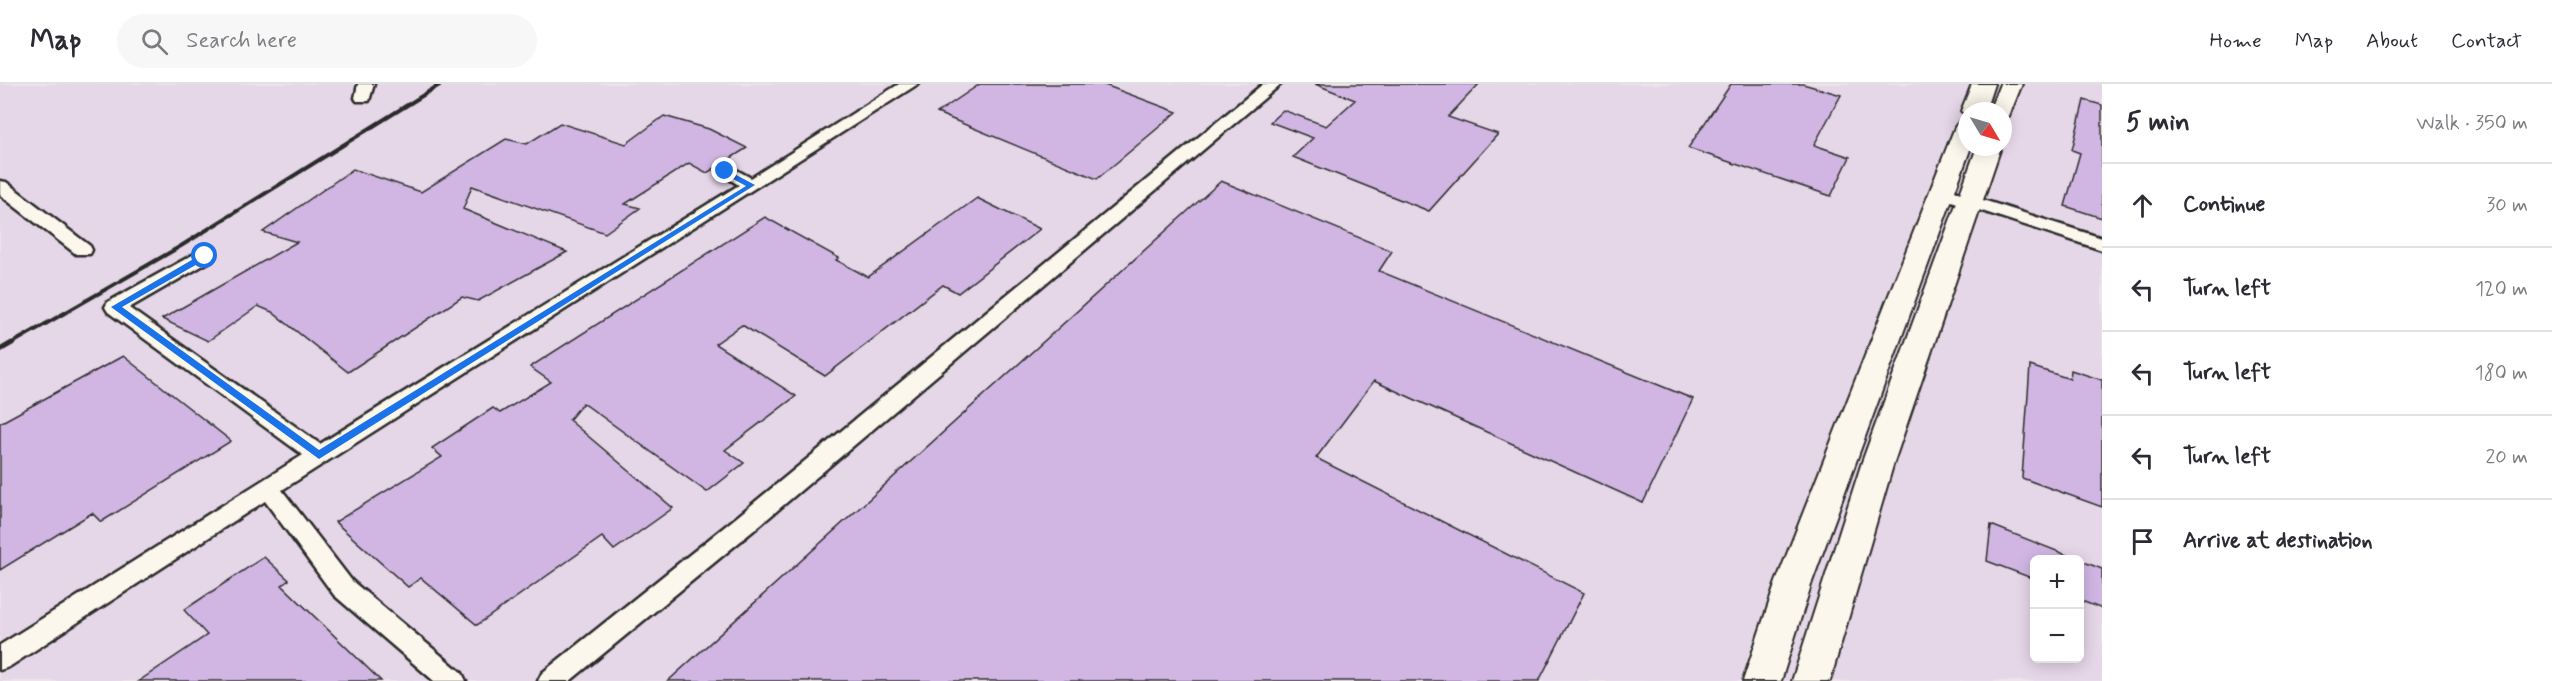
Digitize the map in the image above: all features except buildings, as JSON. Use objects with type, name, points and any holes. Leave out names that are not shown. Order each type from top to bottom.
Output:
[{"type":"main road","points":[[1976,102],[1983,84]]},
{"type":"main road","points":[[2004,102],[2011,84]]},
{"type":"main road","points":[[1811,681],[1956,196],[1962,156]]},
{"type":"main road","points":[[1762,681],[1802,560],[1956,196],[1983,156]]},
{"type":"street","points":[[0,659],[267,487],[910,84]]},
{"type":"street","points":[[551,681],[746,523],[1273,84]]},
{"type":"street","points":[[725,171],[751,185]]},
{"type":"street","points":[[0,186],[83,250]]},
{"type":"street","points":[[1956,196],[2102,244]]},
{"type":"street","points":[[205,256],[116,307],[319,455]]},
{"type":"street","points":[[267,487],[343,588],[453,681]]},
{"type":"shaded area","points":[[0,84],[2102,84],[2102,681],[0,681]]},
{"type":"railway","points":[[9,345],[181,246],[441,84]]},
{"type":"railway","points":[[0,350],[12,343]]},
{"type":"route","points":[[205,256],[116,307],[163,339],[319,455],[751,185],[725,171]]}]
